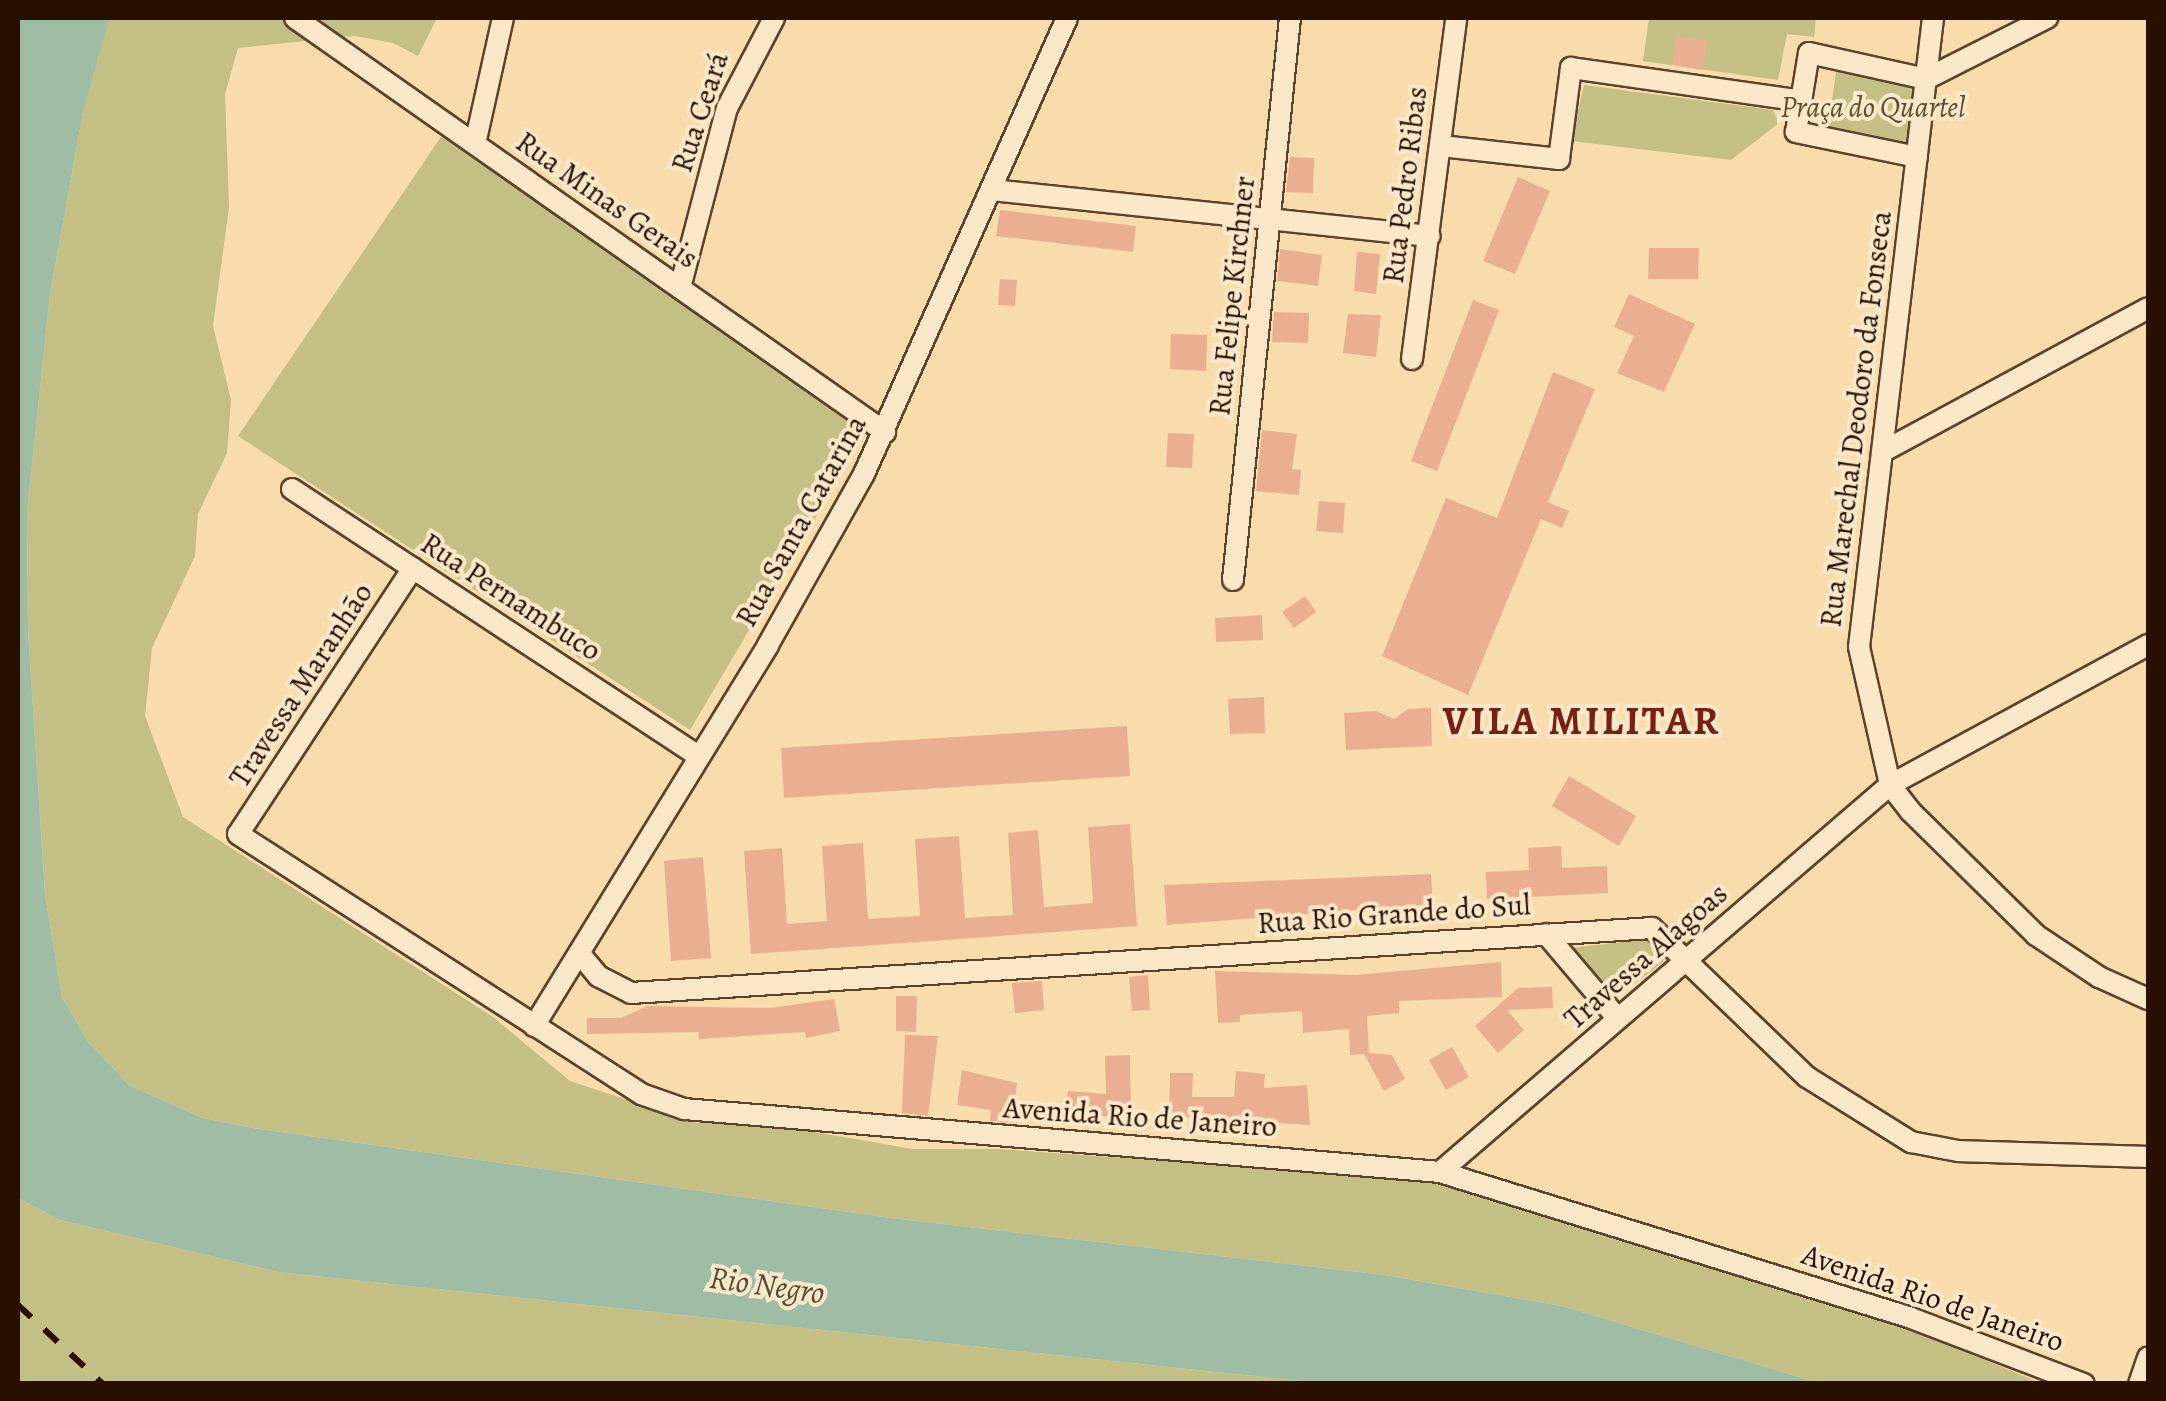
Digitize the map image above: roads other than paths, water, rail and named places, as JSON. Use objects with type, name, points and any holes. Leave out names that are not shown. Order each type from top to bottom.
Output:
[{"type":"street","name":"Rua Minas Gerais","points":[[295,18],[886,432]]},
{"type":"street","points":[[476,144],[503,18]]},
{"type":"street","name":"Rua Ceará","points":[[680,288],[727,108],[774,18]]},
{"type":"street","name":"Rua Santa Catarina","points":[[534,1026],[768,644],[886,432],[1067,18]]},
{"type":"street","name":"Rua Felipe Kirchner","points":[[1233,580],[1290,18]]},
{"type":"street","name":"Rua Pedro Ribas","points":[[1412,359],[1456,18]]},
{"type":"street","name":"Rua Marechal Deodoro da Fonseca","points":[[1933,18],[1860,647],[1890,785],[1934,841],[2036,935],[2098,977],[2148,999]]},
{"type":"street","points":[[1917,157],[1797,134],[1812,52],[1926,79],[2047,18]]},
{"type":"street","points":[[1440,146],[1560,158],[1571,68],[1802,101]]},
{"type":"street","points":[[992,190],[1430,236]]},
{"type":"street","points":[[1882,452],[2148,308]]},
{"type":"street","name":"Rua Pernambuco","points":[[292,488],[697,755]]},
{"type":"street","name":"Travessa Maranhão","points":[[238,834],[413,568]]},
{"type":"street","name":"Travessa Alagoas","points":[[1440,1172],[1890,785],[2148,645]]},
{"type":"street","name":"Avenida Rio de Janeiro","points":[[238,834],[642,1094],[684,1109],[1440,1172],[1925,1323],[2084,1384]]},
{"type":"street","name":"Rua Rio Grande do Sul","points":[[579,953],[598,976],[631,992],[1652,928],[1689,958],[1807,1077],[1911,1142],[1958,1152],[2148,1156]]},
{"type":"street","points":[[1546,934],[1618,1019]]},
{"type":"street","points":[[2139,1384],[2148,1358]]},
{"type":"water","name":"Rio Negro","points":[[18,18],[110,18],[83,112],[50,294],[27,512],[28,630],[45,894],[62,997],[88,1042],[129,1085],[203,1118],[253,1128],[891,1218],[1385,1275],[1562,1306],[1819,1383],[1319,1383],[278,1272],[60,1220],[18,1198]]},
{"type":"railway","points":[[18,1305],[103,1384]]},
{"type":"district","name":"VILA MILITAR","points":[[1582,721]]},
{"type":"park label","name":"Praça do Quartel","points":[[1873,107]]}]
